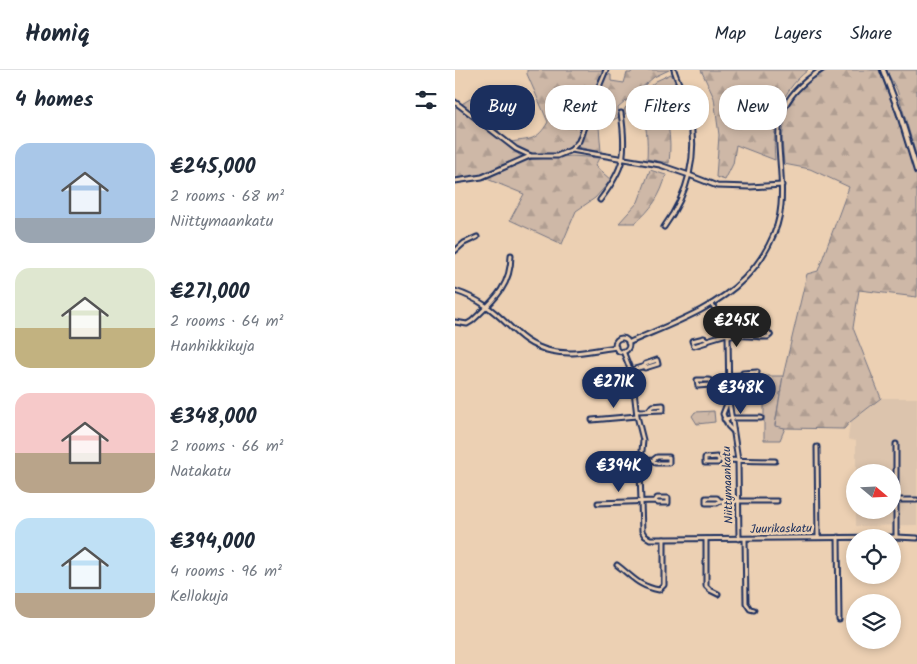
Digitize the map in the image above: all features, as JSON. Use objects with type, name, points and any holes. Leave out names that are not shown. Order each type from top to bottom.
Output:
[{"type":"street","points":[[455,181],[482,177],[498,171],[512,162],[531,156],[557,156],[571,150],[579,140],[606,70]]},
{"type":"street","points":[[664,228],[675,212],[683,195],[689,174],[693,137],[689,113],[675,70]]},
{"type":"street","points":[[628,342],[712,304],[734,289],[762,257],[779,218],[781,185],[777,142],[778,125],[783,110],[794,90],[821,70]]},
{"type":"street","points":[[883,70],[899,112],[917,171]]},
{"type":"street","points":[[455,102],[516,149],[531,156]]},
{"type":"street","points":[[600,200],[613,182],[623,157],[625,148],[621,113]]},
{"type":"street","points":[[571,150],[623,157],[660,165],[689,174],[717,186],[750,187],[781,185]]},
{"type":"street","points":[[455,251],[464,243],[477,237]]},
{"type":"street","points":[[455,322],[467,324],[503,289],[511,264],[511,256]]},
{"type":"street","points":[[455,291],[487,306],[517,334],[531,344],[551,351],[572,354],[616,347]]},
{"type":"street","name":"Niittymaankatu","points":[[712,304],[724,324],[727,335],[729,400],[738,460],[739,539]]},
{"type":"street","points":[[707,340],[727,335],[768,337],[770,335],[768,332],[745,332],[741,335]]},
{"type":"street","points":[[757,332],[757,337]]},
{"type":"street","points":[[628,342],[624,338],[619,338],[616,341],[616,347],[619,351],[623,351],[632,372],[637,416],[643,440],[640,472],[641,502]]},
{"type":"street","points":[[623,351],[628,347],[628,342]]},
{"type":"street","points":[[587,380],[632,372],[645,366]]},
{"type":"street","points":[[712,382],[743,375]]},
{"type":"street","name":"Niittymaankatu","points":[[729,400],[723,414],[724,419],[734,432]]},
{"type":"street","points":[[637,411],[649,410]]},
{"type":"street","points":[[593,420],[637,416]]},
{"type":"street","points":[[724,419],[761,418]]},
{"type":"street","points":[[896,444],[896,464]]},
{"type":"street","points":[[817,447],[818,537]]},
{"type":"street","points":[[598,463],[653,460],[657,457],[669,457],[669,463],[656,463],[653,460]]},
{"type":"street","points":[[719,460],[775,461]]},
{"type":"street","points":[[901,500],[917,500]]},
{"type":"street","points":[[599,503],[655,501]]},
{"type":"street","points":[[720,501],[777,501]]},
{"type":"street","name":"Juurikaskatu","points":[[641,502],[642,531],[650,539],[846,537]]},
{"type":"street","points":[[837,537],[839,620]]},
{"type":"street","name":"Juurikaskatu","points":[[901,537],[917,538]]},
{"type":"street","points":[[706,538],[706,586],[718,594]]},
{"type":"street","points":[[617,565],[633,580],[647,588],[659,590],[664,585],[664,539]]},
{"type":"street","points":[[745,539],[746,603],[754,610]]},
{"type":"shaded area","points":[[881,398],[917,398],[917,525],[856,526],[856,519],[901,519],[901,464],[856,464],[856,441],[848,439],[850,422]]},
{"type":"green space","points":[[527,70],[603,70],[596,85],[545,85],[545,115],[535,92],[535,85],[532,85]]},
{"type":"green space","points":[[632,70],[669,70],[654,77],[645,85],[626,85],[626,101],[618,108],[619,117],[616,118],[616,85],[602,85],[607,74],[611,75],[611,81],[624,83],[627,73],[631,73]]},
{"type":"green space","points":[[701,70],[808,70],[798,79],[787,94],[787,85],[719,85],[719,130],[775,130],[775,160],[736,145],[733,164],[725,180],[716,177],[719,135],[714,98]]},
{"type":"green space","points":[[828,70],[879,70],[906,140],[917,177],[917,297],[859,290],[853,328],[881,398],[850,422],[844,429],[785,428],[775,426],[783,376],[807,274],[818,271],[849,187],[810,169],[784,164],[782,139],[783,130],[787,130],[787,109],[801,85]]},
{"type":"green space","points":[[886,70],[917,70],[917,158],[897,90]]},
{"type":"green space","points":[[671,74],[676,83],[672,85],[651,85]]},
{"type":"green space","points":[[470,99],[470,130],[498,130],[505,144],[526,160],[572,156],[599,158],[595,166],[611,180],[595,198],[576,211],[562,244],[510,220],[524,194],[487,179],[455,183],[455,108]]},
{"type":"green space","points":[[545,126],[545,130],[582,130],[572,146],[560,153],[545,155],[530,153],[510,142],[532,138]]},
{"type":"green space","points":[[585,130],[599,130],[601,152],[577,147]]},
{"type":"green space","points":[[646,130],[668,130],[669,163],[647,159]]},
{"type":"green space","points":[[650,170],[666,175],[658,196],[646,213],[635,223],[619,223],[638,202]]},
{"type":"green space","points":[[760,376],[783,376],[775,425],[785,428],[780,440],[764,440],[764,396],[759,395]]},
{"type":"green space","points":[[714,411],[715,422],[697,424],[692,416],[695,412]]}]
